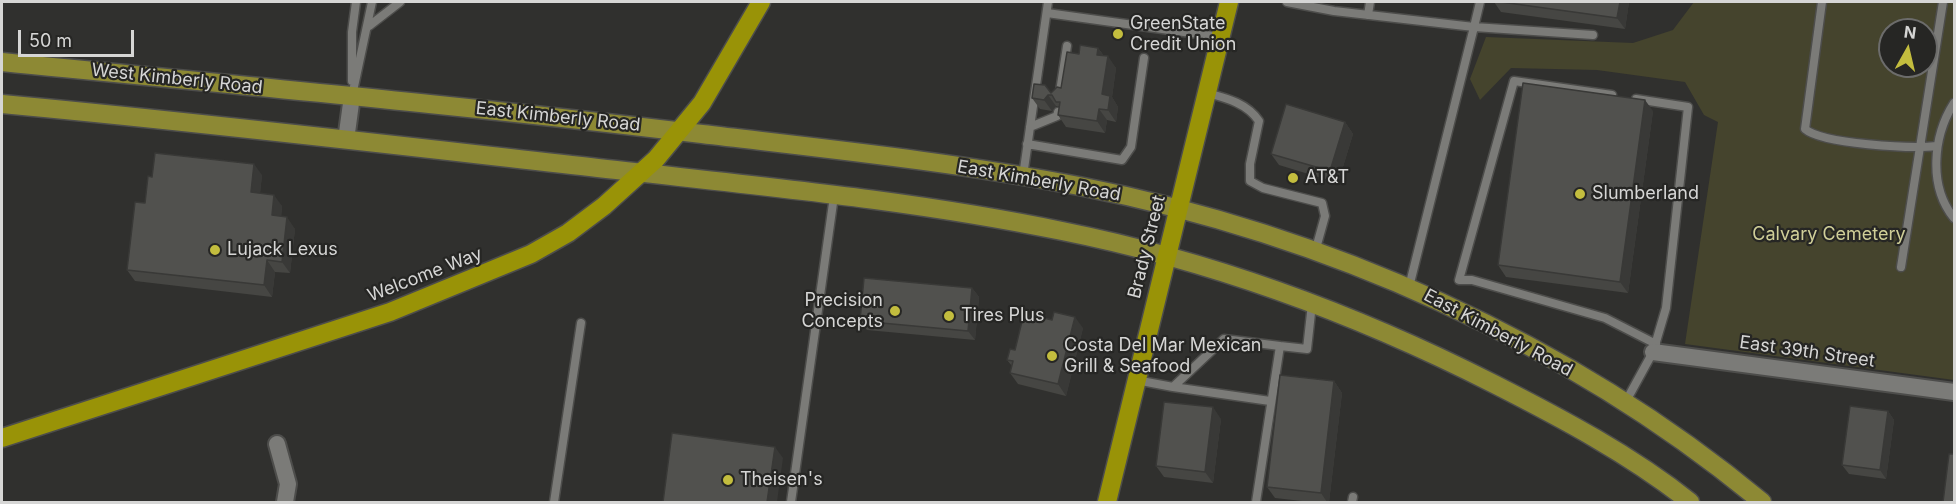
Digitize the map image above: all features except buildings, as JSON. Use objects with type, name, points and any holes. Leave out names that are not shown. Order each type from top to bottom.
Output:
[{"type":"highway","name":"Welcome Way","points":[[2,438],[390,312],[475,279],[531,254],[568,233],[641,173],[679,131],[702,103],[761,2]]},
{"type":"highway","name":"Brady Street","points":[[1107,502],[1229,2]]},
{"type":"main road","name":"West Kimberly Road","points":[[2,62],[352,96]]},
{"type":"main road","name":"East Kimberly Road","points":[[352,96],[600,120],[1023,176],[1130,197],[1178,210],[1314,252],[1409,287],[1540,351],[1672,433],[1762,502]]},
{"type":"main road","points":[[2,104],[346,140],[926,207],[1063,231],[1166,258],[1312,303],[1453,363],[1579,429],[1690,502]]},
{"type":"street","points":[[346,140],[352,96]]},
{"type":"street","name":"East 39th Street","points":[[1654,348],[1954,392]]},
{"type":"street","points":[[277,444],[288,484],[285,502]]},
{"type":"lane","points":[[352,96],[352,32],[356,2]]},
{"type":"lane","points":[[352,96],[369,26],[372,2]]},
{"type":"lane","points":[[369,26],[400,2]]},
{"type":"lane","points":[[1023,176],[1048,2]]},
{"type":"lane","points":[[1287,2],[1368,15],[1474,27],[1593,35]]},
{"type":"lane","points":[[1368,15],[1370,2]]},
{"type":"lane","points":[[1409,287],[1480,2]]},
{"type":"lane","points":[[1822,2],[1805,129],[1821,138],[1920,148],[1936,146]]},
{"type":"lane","points":[[1901,267],[1943,2]]},
{"type":"lane","points":[[1047,13],[1220,37]]},
{"type":"lane","points":[[1059,98],[1067,46]]},
{"type":"lane","points":[[1027,144],[1122,160],[1131,147],[1144,58]]},
{"type":"lane","points":[[1618,96],[1514,81],[1459,280],[1472,280],[1605,318],[1654,348]]},
{"type":"lane","points":[[1207,93],[1229,98],[1253,112],[1259,120],[1250,164],[1250,181],[1263,188],[1322,203],[1325,216],[1314,252]]},
{"type":"lane","points":[[1624,403],[1654,348],[1666,308],[1688,107],[1630,98]]},
{"type":"lane","points":[[1954,103],[1946,116],[1936,146],[1940,192],[1954,218]]},
{"type":"lane","points":[[1030,127],[1057,116],[1058,112]]},
{"type":"lane","points":[[792,502],[834,196]]},
{"type":"lane","points":[[1173,387],[1224,339],[1307,350],[1312,303]]},
{"type":"lane","points":[[554,502],[581,323]]},
{"type":"lane","points":[[1256,502],[1280,346]]},
{"type":"lane","points":[[1136,381],[1270,401]]},
{"type":"green space","name":"Calvary Cemetery","points":[[1694,2],[1954,2],[1954,380],[1685,344],[1718,122],[1704,115],[1685,82],[1597,70],[1511,68],[1480,100],[1470,79],[1486,37],[1633,43],[1673,30]]},
{"type":"place","name":"GreenState Credit Union","points":[[1118,34]]},
{"type":"place","name":"AT&T","points":[[1293,178]]},
{"type":"place","name":"Slumberland","points":[[1580,194]]},
{"type":"place","name":"Lujack Lexus","points":[[215,250]]},
{"type":"place","name":"Precision Concepts","points":[[895,311]]},
{"type":"place","name":"Tires Plus","points":[[949,316]]},
{"type":"place","name":"Costa Del Mar Mexican Grill & Seafood","points":[[1052,356]]},
{"type":"place","name":"Theisen's","points":[[728,480]]}]
